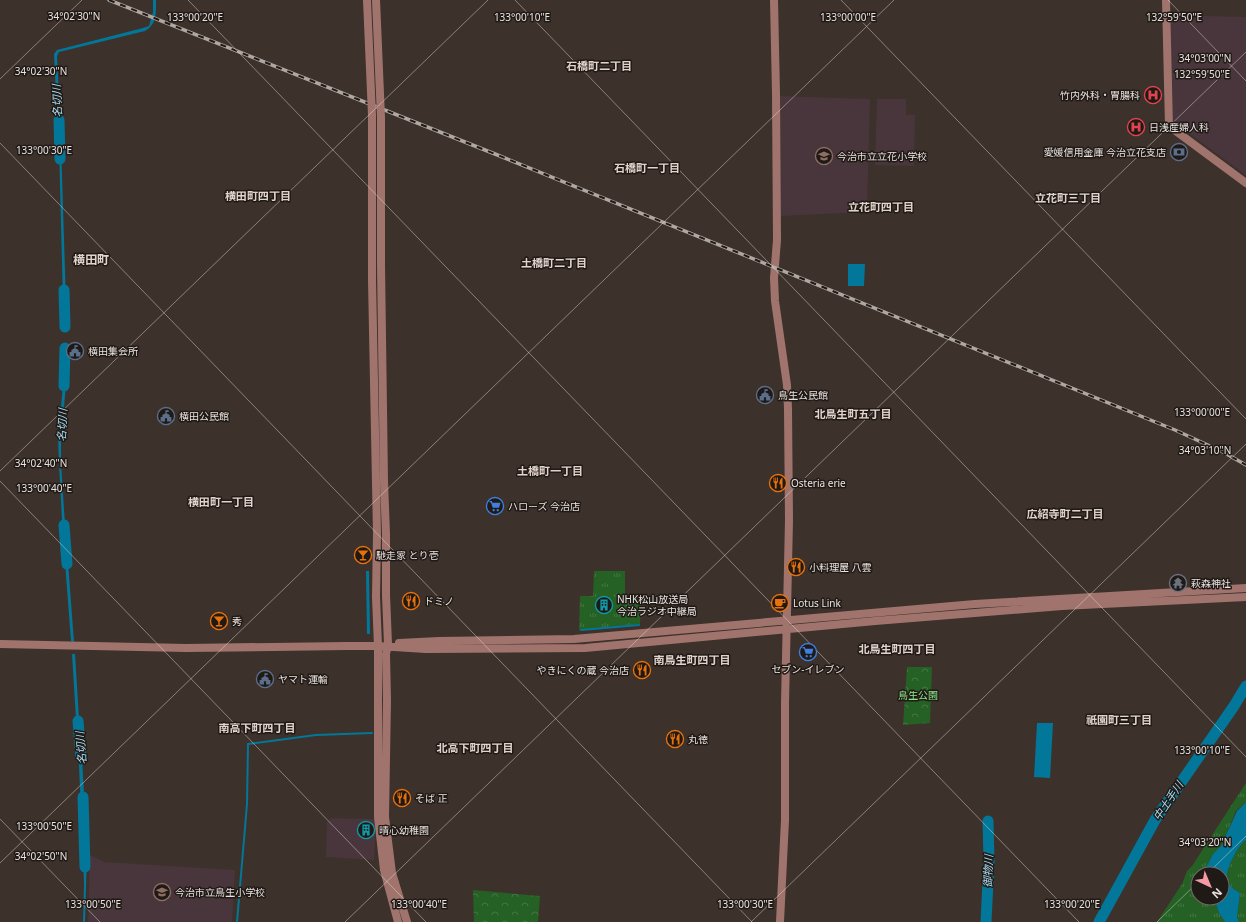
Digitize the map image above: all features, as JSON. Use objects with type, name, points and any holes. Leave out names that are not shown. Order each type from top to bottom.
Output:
[{"type":"street","points":[[368,0],[372,115],[372,280],[378,646],[378,817],[384,870],[398,922]]},
{"type":"street","points":[[376,0],[380,117],[384,481],[388,646],[386,654],[387,708],[385,818],[392,873],[406,922]]},
{"type":"street","points":[[774,0],[777,109],[777,240],[774,278],[777,322],[784,363],[788,409],[789,520],[785,703],[785,820],[780,922]]},
{"type":"street","points":[[1166,0],[1169,126],[1246,183]]},
{"type":"street","points":[[388,646],[439,641],[574,639],[990,603],[1246,588]]},
{"type":"street","points":[[0,644],[186,648],[378,646],[426,649],[585,648],[875,621],[1062,606],[1246,597]]},
{"type":"shaded area","points":[[1170,15],[1246,17],[1246,175],[1173,120]]},
{"type":"shaded area","name":"今治市立立花小学校","points":[[779,96],[870,99],[867,212],[779,216]]},
{"type":"shaded area","points":[[877,99],[906,99],[906,115],[915,115],[914,166],[875,165]]},
{"type":"shaded area","points":[[331,818],[376,819],[374,860],[326,857],[327,822]]},
{"type":"shaded area","name":"今治市立鳥生小学校","points":[[90,855],[104,862],[235,870],[232,922],[88,922]]},
{"type":"green space","points":[[594,571],[625,571],[625,597],[641,597],[640,624],[579,630],[580,596],[593,596]]},
{"type":"green space","name":"鳥生公園","points":[[907,667],[932,667],[930,723],[903,725]]},
{"type":"green space","points":[[1246,783],[1246,802],[1236,811],[1224,843],[1213,854],[1207,866],[1192,866]]},
{"type":"green space","points":[[1246,840],[1246,922],[1239,922],[1237,917],[1240,893],[1230,884],[1230,866],[1239,847]]},
{"type":"green space","points":[[1190,868],[1190,906],[1217,906],[1225,922],[1157,922],[1182,884],[1187,871]]},
{"type":"green space","points":[[473,890],[540,896],[538,922],[474,922]]},
{"type":"water","points":[[153,0],[156,0],[154,22],[145,31],[59,52],[57,56],[61,135],[58,135],[54,54],[57,50],[149,26],[153,12]]},
{"type":"water","points":[[61,144],[66,303],[63,303],[59,145]]},
{"type":"water","points":[[848,264],[865,264],[864,286],[848,286]]},
{"type":"water","points":[[64,372],[67,372],[62,431],[59,431]]},
{"type":"water","points":[[58,435],[61,436],[61,463],[66,540],[63,540]]},
{"type":"water","points":[[64,549],[67,549],[74,642],[71,641]]},
{"type":"water","points":[[366,571],[369,571],[370,634],[367,634]]},
{"type":"water","points":[[72,654],[75,654],[80,735],[77,735]]},
{"type":"water","points":[[1037,723],[1053,723],[1050,778],[1034,777]]},
{"type":"water","points":[[81,742],[85,810],[81,810],[78,743]]},
{"type":"water","points":[[1246,802],[1246,840],[1239,847],[1230,866],[1207,866],[1213,854],[1224,843],[1237,811]]},
{"type":"water","points":[[83,853],[87,853],[85,922],[83,922]]},
{"type":"water","points":[[1230,885],[1240,893],[1237,917],[1239,922],[1225,922],[1217,906],[1230,906]]},
{"type":"waterway","name":"名切川","points":[[59,120],[60,159]]},
{"type":"waterway","name":"名切川","points":[[64,290],[65,327]]},
{"type":"waterway","name":"名切川","points":[[64,386],[65,348]]},
{"type":"waterway","name":"名切川","points":[[64,525],[67,564]]},
{"type":"waterway","points":[[581,630],[639,625]]},
{"type":"waterway","name":"中土手川","points":[[1099,922],[1155,820],[1234,706],[1246,686]]},
{"type":"waterway","name":"名切川","points":[[78,721],[81,757]]},
{"type":"waterway","points":[[237,922],[247,804],[248,744],[316,735],[372,733]]},
{"type":"waterway","name":"名切川","points":[[83,797],[85,867]]},
{"type":"waterway","name":"御物川","points":[[986,922],[989,861],[988,821]]},
{"type":"railway","points":[[109,0],[495,154],[1175,430],[1223,452],[1246,465]]},
{"type":"place","name":"竹内外科・胃腸科","points":[[1153,95]]},
{"type":"place","name":"日浅産婦人科","points":[[1136,127]]},
{"type":"place","name":"愛媛信用金庫 今治立花支店","points":[[1179,152]]},
{"type":"place","name":"今治市立立花小学校","points":[[824,156]]},
{"type":"place","name":"横田集会所","points":[[75,351]]},
{"type":"place","name":"鳥生公民館","points":[[765,395]]},
{"type":"place","name":"横田公民館","points":[[166,416]]},
{"type":"place","name":"Osteria erie","points":[[778,483]]},
{"type":"place","name":"ハローズ 今治店","points":[[495,506]]},
{"type":"place","name":"馳走家 とり壱","points":[[363,555]]},
{"type":"place","name":"小料理屋 八雲","points":[[796,567]]},
{"type":"place","name":"萩森神社","points":[[1178,583]]},
{"type":"place","name":"ドミノ","points":[[411,601]]},
{"type":"place","name":"Lotus Link","points":[[780,603]]},
{"type":"place","name":"NHK松山放送局 今治ラジオ中継局","points":[[604,605]]},
{"type":"place","name":"秀","points":[[219,621]]},
{"type":"place","name":"セブン-イレブン","points":[[808,652]]},
{"type":"place","name":"やきにくの蔵 今治店","points":[[642,670]]},
{"type":"place","name":"ヤマト運輸","points":[[265,679]]},
{"type":"place","name":"丸徳","points":[[675,739]]},
{"type":"place","name":"そば 正","points":[[402,798]]},
{"type":"place","name":"晴心幼稚園","points":[[366,830]]},
{"type":"place","name":"今治市立鳥生小学校","points":[[162,892]]},
{"type":"district","name":"石橋町二丁目","points":[[599,66]]},
{"type":"district","name":"石橋町一丁目","points":[[647,168]]},
{"type":"district","name":"横田町四丁目","points":[[258,196]]},
{"type":"district","name":"立花町三丁目","points":[[1068,198]]},
{"type":"district","name":"立花町四丁目","points":[[881,207]]},
{"type":"district","name":"横田町","points":[[91,260]]},
{"type":"district","name":"土橋町二丁目","points":[[554,263]]},
{"type":"district","name":"北鳥生町五丁目","points":[[853,414]]},
{"type":"district","name":"土橋町一丁目","points":[[550,471]]},
{"type":"district","name":"横田町一丁目","points":[[221,502]]},
{"type":"district","name":"広紹寺町二丁目","points":[[1065,514]]},
{"type":"district","name":"北鳥生町四丁目","points":[[897,649]]},
{"type":"district","name":"南鳥生町四丁目","points":[[692,660]]},
{"type":"district","name":"祇園町三丁目","points":[[1119,720]]},
{"type":"district","name":"南高下町四丁目","points":[[257,728]]},
{"type":"district","name":"北高下町四丁目","points":[[475,748]]}]
